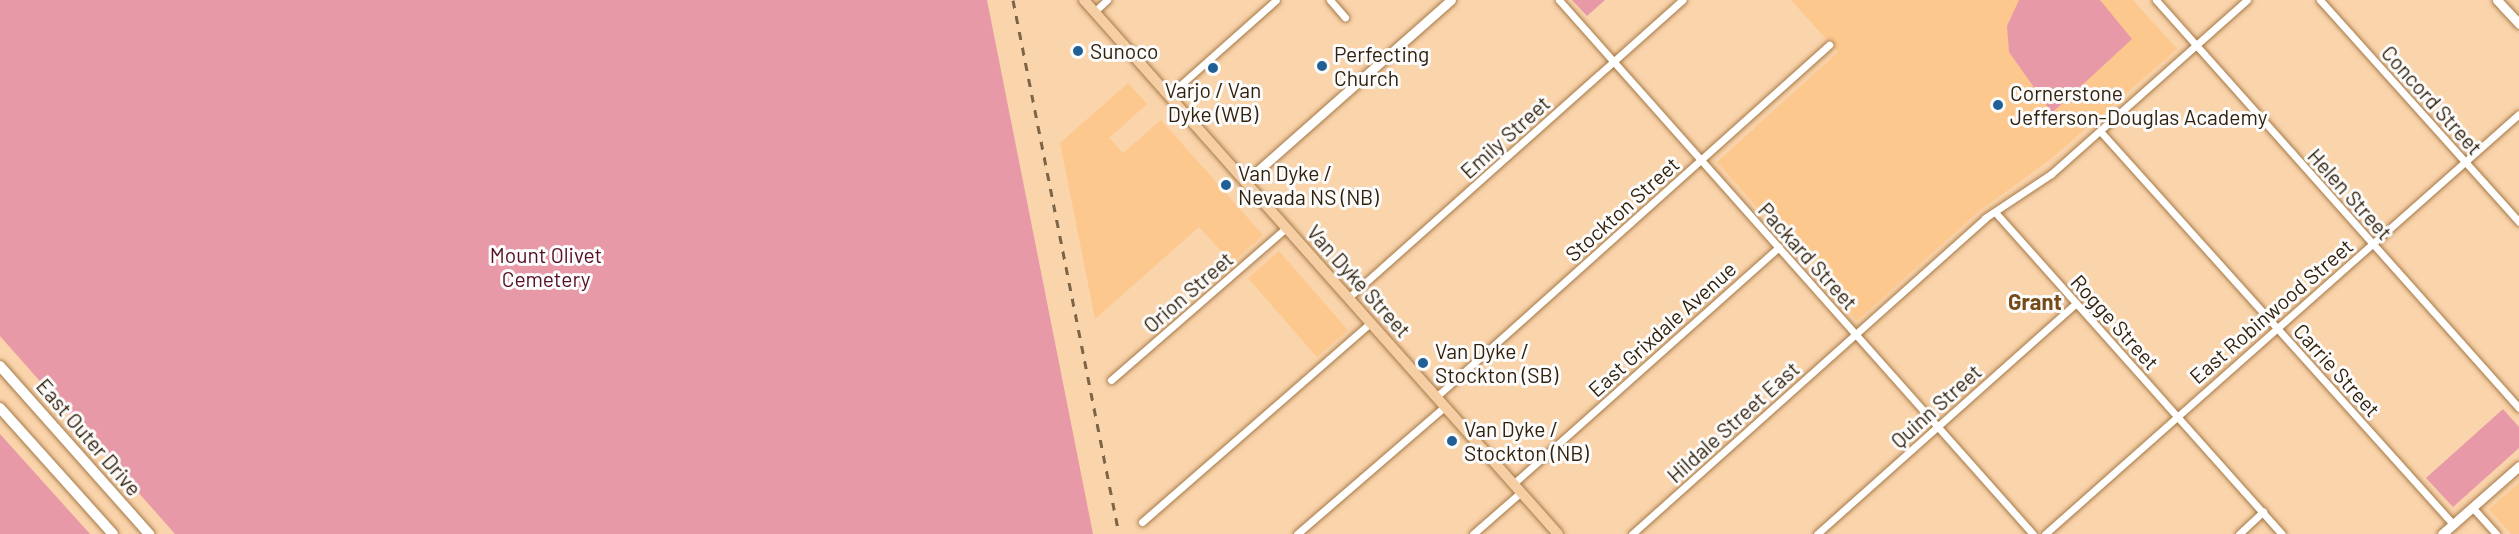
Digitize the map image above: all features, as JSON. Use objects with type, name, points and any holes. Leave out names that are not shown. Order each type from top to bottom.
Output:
[{"type":"main road","name":"Van Dyke Street","points":[[1084,0],[1558,534]]},
{"type":"main road","name":"East Outer Drive","points":[[0,366],[148,534]]},
{"type":"main road","points":[[0,408],[113,534]]},
{"type":"street","points":[[1094,12],[1107,0]]},
{"type":"street","points":[[1168,96],[1276,0]]},
{"type":"street","points":[[1330,0],[1345,17]]},
{"type":"street","points":[[1245,182],[1451,0]]},
{"type":"street","name":"Packard Street","points":[[1559,0],[2032,534]]},
{"type":"street","name":"Emily Street","points":[[1348,298],[1683,0]]},
{"type":"street","name":"Helen Street","points":[[2156,0],[2519,408]]},
{"type":"street","name":"Hildale Street East","points":[[1632,534],[1995,212],[2051,174],[2247,0]]},
{"type":"street","name":"Concord Street","points":[[2320,0],[2519,222]]},
{"type":"street","points":[[2497,0],[2519,24]]},
{"type":"street","name":"Stockton Street","points":[[1436,397],[1829,45]]},
{"type":"street","name":"East Robinwood Street","points":[[2044,534],[2519,114]]},
{"type":"street","name":"Carrie Street","points":[[2100,131],[2452,524]]},
{"type":"street","name":"Rogge Street","points":[[1995,212],[2282,534]]},
{"type":"street","name":"Orion Street","points":[[1112,380],[1286,228]]},
{"type":"street","name":"East Grixdale Avenue","points":[[1513,483],[1779,247]]},
{"type":"street","name":"Quinn Street","points":[[1818,534],[2076,303]]},
{"type":"street","points":[[1142,522],[1370,323]]},
{"type":"street","points":[[1297,534],[1444,407]]},
{"type":"street","points":[[2442,534],[2519,466]]},
{"type":"street","points":[[1473,534],[1521,492]]},
{"type":"street","points":[[2472,507],[2496,534]]},
{"type":"street","points":[[2239,534],[2263,512]]},
{"type":"shaded area","points":[[1791,0],[2133,0],[2177,49],[2052,158],[1978,212],[1857,321],[1717,162],[1838,52]]},
{"type":"shaded area","points":[[1128,83],[1147,104],[1109,138],[1123,153],[1161,120],[1263,235],[1232,263],[1199,227],[1095,319],[1060,143]]},
{"type":"shaded area","points":[[1279,251],[1348,330],[1317,357],[1248,278]]},
{"type":"shaded area","points":[[2519,483],[2519,534],[2511,534],[2489,509]]},
{"type":"green space","name":"Mount Olivet Cemetery","points":[[0,0],[987,0],[1093,534],[175,534],[0,336]]},
{"type":"green space","points":[[1572,0],[1605,0],[1587,16]]},
{"type":"green space","points":[[2019,0],[2100,0],[2132,39],[2052,113],[2009,52],[2007,26]]},
{"type":"green space","points":[[2503,409],[2519,427],[2519,448],[2453,507],[2426,478]]},
{"type":"green space","points":[[0,434],[90,534],[0,534]]},
{"type":"railway","points":[[1013,0],[1119,534]]},
{"type":"place","name":"Sunoco","points":[[1078,51]]},
{"type":"place","name":"Perfecting Church","points":[[1322,66]]},
{"type":"place","name":"Varjo / Van Dyke (WB)","points":[[1213,68]]},
{"type":"place","name":"Cornerstone Jefferson-Douglas Academy","points":[[1998,105]]},
{"type":"place","name":"Van Dyke / Nevada NS (NB)","points":[[1226,185]]},
{"type":"place","name":"Van Dyke / Stockton (SB)","points":[[1423,363]]},
{"type":"place","name":"Van Dyke / Stockton (NB)","points":[[1452,441]]},
{"type":"district","name":"Grant","points":[[2035,302]]}]
